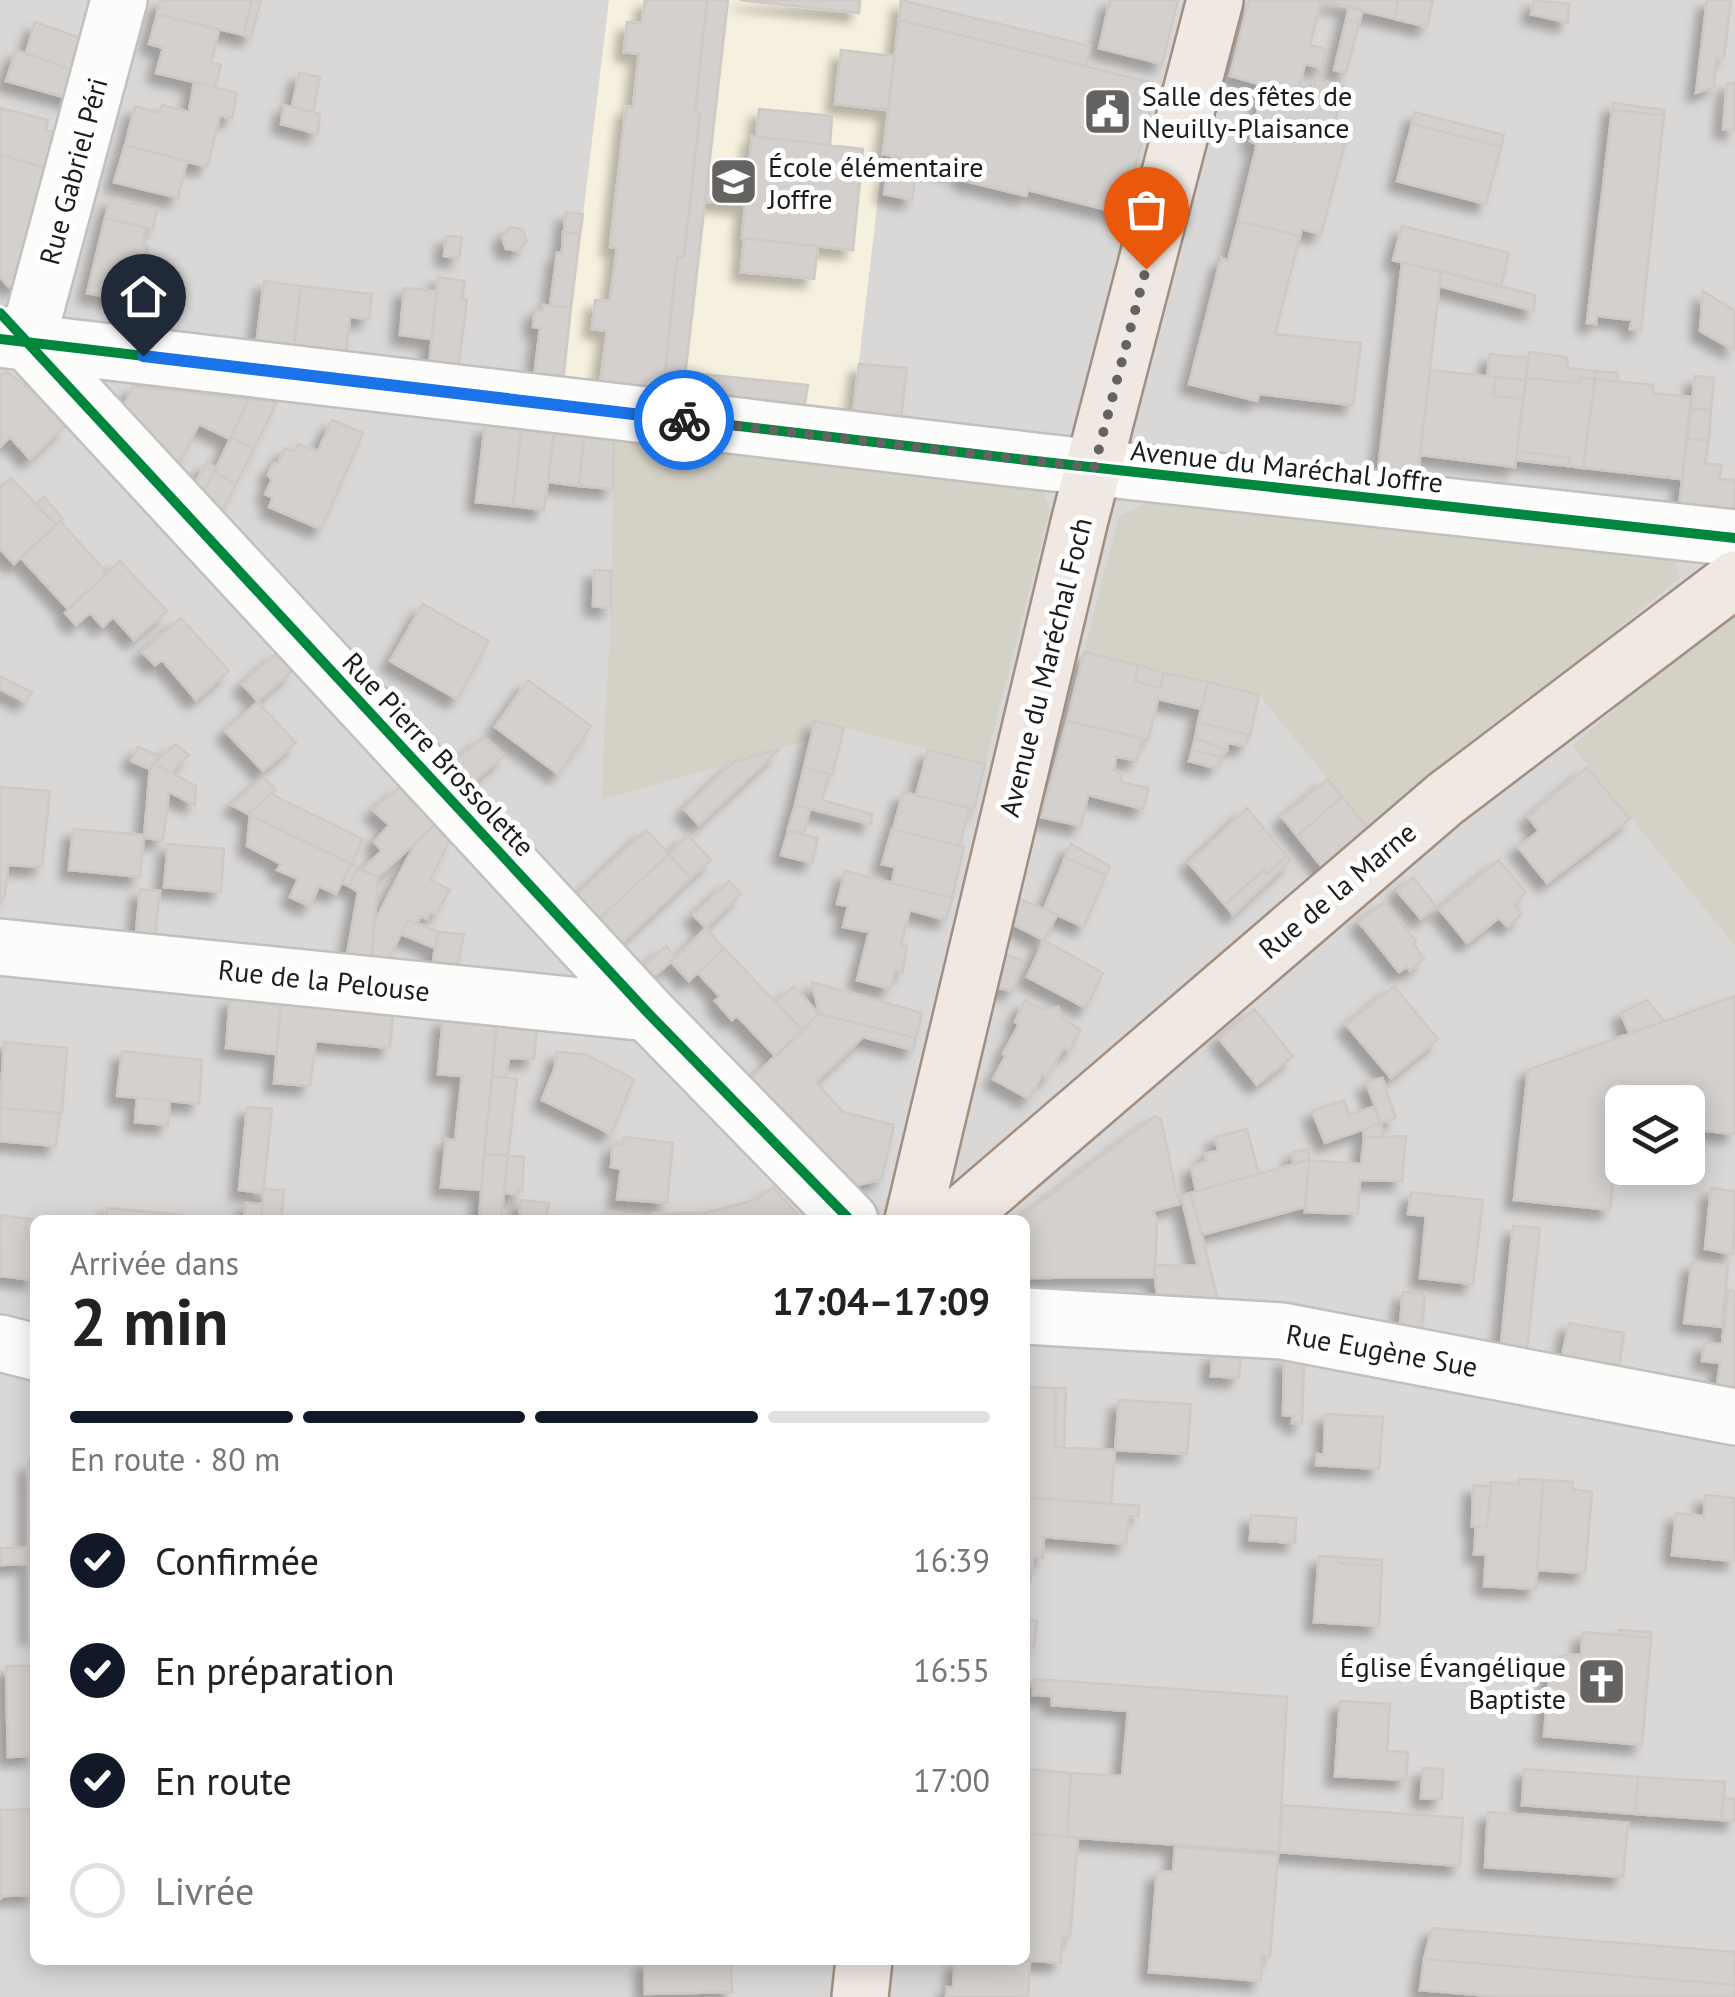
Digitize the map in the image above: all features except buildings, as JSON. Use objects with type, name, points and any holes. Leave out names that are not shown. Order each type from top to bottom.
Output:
[{"type":"main road","name":"Avenue du Maréchal Foch","points":[[914,1215],[1094,468],[1215,0]]},
{"type":"main road","name":"Rue de la Marne","points":[[960,1215],[1444,799],[1735,580]]},
{"type":"main road","points":[[860,1997],[863,1965]]},
{"type":"street","name":"Rue Gabriel Péri","points":[[9,332],[120,0]]},
{"type":"street","name":"Avenue du Maréchal Joffre","points":[[9,332],[1094,468],[1735,538]]},
{"type":"street","name":"Rue Pierre Brossolette","points":[[9,332],[648,1013],[845,1215]]},
{"type":"street","name":"Rue de la Pelouse","points":[[0,947],[648,1013]]},
{"type":"street","name":"Rue Eugène Sue","points":[[1030,1316],[1282,1331],[1735,1417]]},
{"type":"street","points":[[0,1343],[30,1351]]},
{"type":"shaded area","points":[[0,0],[1735,0],[1735,1997],[0,1997]]},
{"type":"shaded area","name":"École élémentaire Joffre","points":[[609,0],[901,0],[853,413],[563,381]]},
{"type":"shaded area","points":[[614,440],[1041,487],[1050,509],[985,764],[816,721],[811,740],[601,800],[611,608]]},
{"type":"shaded area","points":[[1157,498],[1674,558],[1680,577],[1372,833],[1259,695],[1084,652],[1119,516]]},
{"type":"shaded area","points":[[1735,608],[1735,946],[1572,746]]},
{"type":"cycle path","points":[[0,313],[648,1013],[845,1215]]},
{"type":"cycle path","points":[[0,339],[1035,461],[1735,538]]},
{"type":"way so far","points":[[684,420],[1094,468],[1146,269]]},
{"type":"place","name":"Salle des fêtes de Neuilly-Plaisance","points":[[1107,111]]},
{"type":"place","name":"École élémentaire Joffre","points":[[733,182]]},
{"type":"place","name":"Église Évangélique Baptiste","points":[[1601,1682]]},
{"type":"route","points":[[143,356],[684,420]]}]
